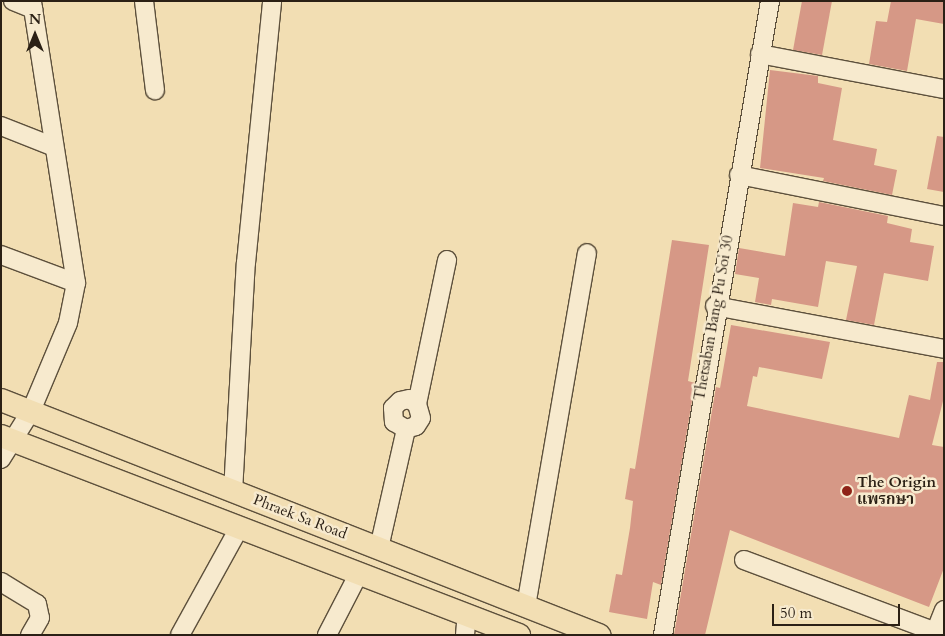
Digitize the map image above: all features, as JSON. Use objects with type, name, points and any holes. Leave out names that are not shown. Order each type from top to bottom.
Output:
[{"type":"main road","name":"Phraek Sa Road","points":[[1,400],[599,635]]},
{"type":"main road","name":"Phraek Sa Road","points":[[5,445],[359,573],[466,625],[519,635]]},
{"type":"street","points":[[5,445],[31,412],[68,323],[76,283],[32,5],[13,1]]},
{"type":"street","points":[[144,1],[155,90]]},
{"type":"street","points":[[233,492],[247,244],[272,1]]},
{"type":"street","name":"Thetsaban Bang Pu Soi 30","points":[[663,635],[715,306],[770,1]]},
{"type":"street","points":[[760,54],[944,89]]},
{"type":"street","points":[[1,126],[54,147]]},
{"type":"street","points":[[739,175],[944,216]]},
{"type":"street","points":[[526,606],[587,253]]},
{"type":"street","points":[[1,255],[76,283]]},
{"type":"street","points":[[380,548],[406,429],[419,422],[422,413],[418,404],[447,260]]},
{"type":"street","points":[[715,306],[944,349]]},
{"type":"street","points":[[406,429],[394,422],[393,408],[404,400],[418,404]]},
{"type":"street","points":[[180,635],[238,528]]},
{"type":"street","points":[[744,560],[938,634],[944,610]]},
{"type":"street","points":[[327,635],[359,573]]},
{"type":"street","points":[[1,582],[37,604],[40,618],[30,635]]},
{"type":"building","points":[[802,1],[832,1],[822,55],[793,50]]},
{"type":"building","points":[[891,1],[944,1],[944,24],[916,19],[907,71],[869,64],[876,21],[887,22]]},
{"type":"building","points":[[770,70],[818,76],[818,83],[842,88],[833,140],[877,149],[874,165],[897,170],[892,195],[823,181],[824,178],[760,168]]},
{"type":"building","points":[[937,136],[944,137],[944,192],[927,189]]},
{"type":"building","points":[[819,202],[888,216],[887,223],[912,229],[910,242],[934,246],[928,281],[884,273],[874,325],[846,320],[857,266],[826,261],[818,307],[772,299],[771,305],[755,302],[759,278],[735,274],[739,248],[785,256],[793,203],[818,207]]},
{"type":"building","points":[[672,240],[709,245],[688,381],[695,383],[661,585],[653,582],[647,619],[609,612],[616,574],[622,575],[630,528],[633,501],[625,499],[630,468],[635,469]]},
{"type":"building","name":"The Origin แพรกษา","points":[[731,325],[830,342],[822,379],[759,367],[757,377],[753,376],[747,406],[899,438],[909,395],[930,400],[937,362],[944,362],[944,397],[932,445],[944,447],[944,568],[929,607],[730,530],[705,635],[674,635],[716,387],[720,388]]},
{"type":"place","name":"The Origin แพรกษา","points":[[847,491]]}]
